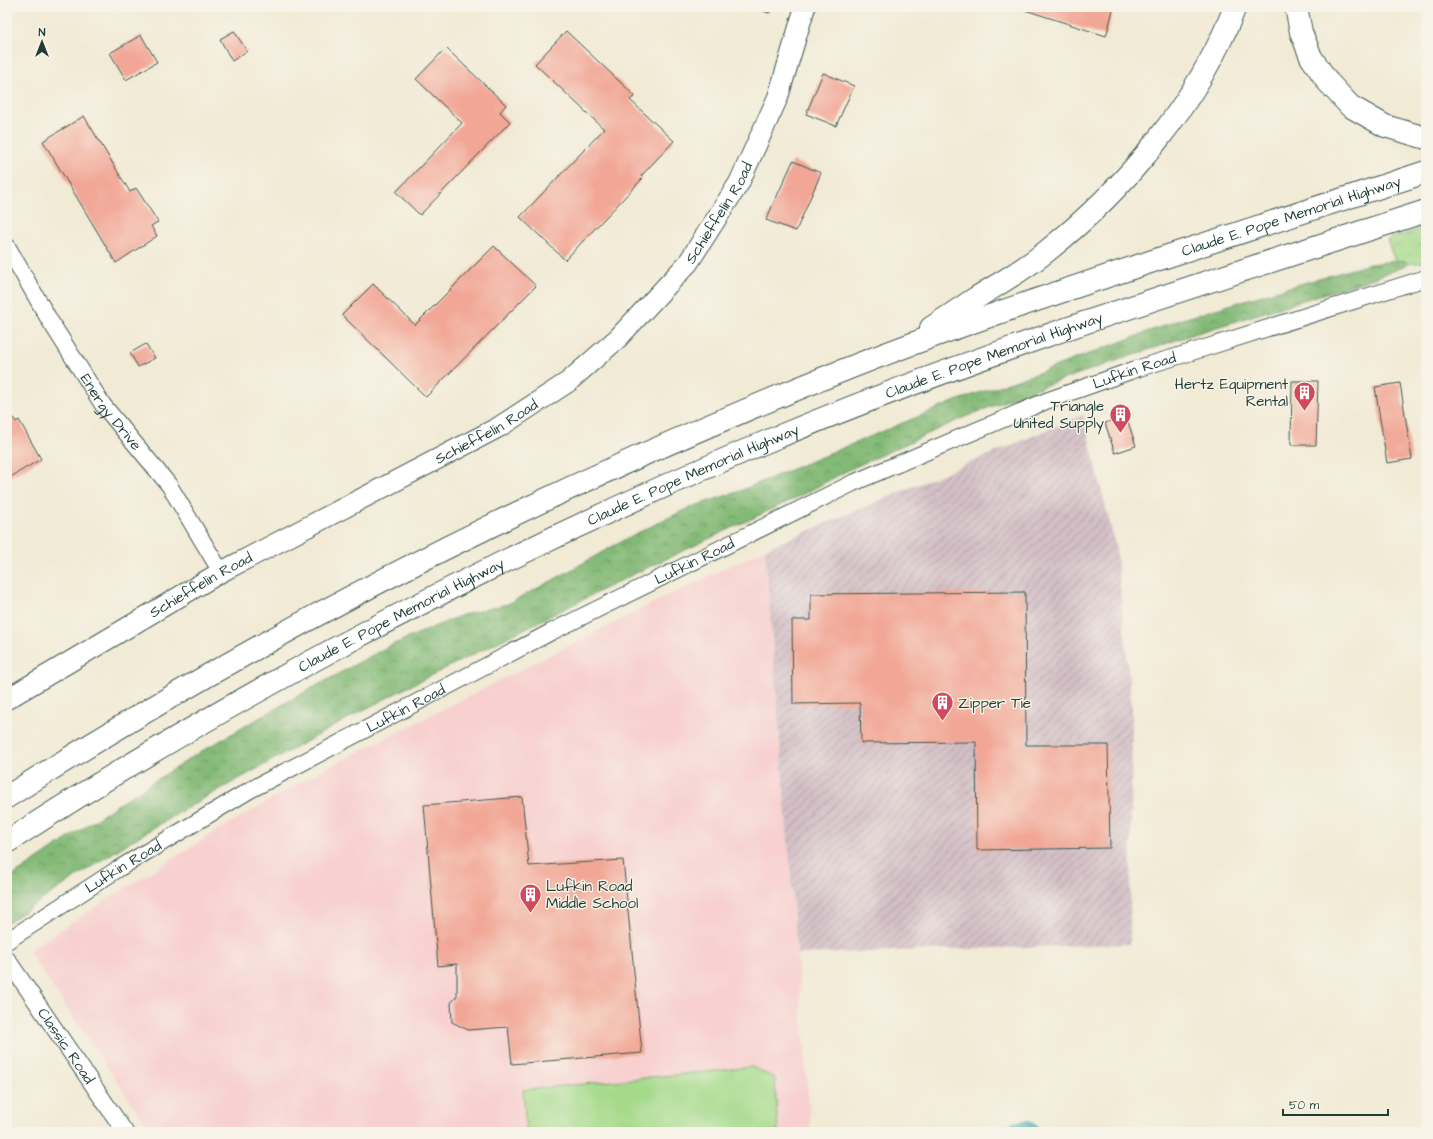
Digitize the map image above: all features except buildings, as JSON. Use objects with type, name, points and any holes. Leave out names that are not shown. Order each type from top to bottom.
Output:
[{"type":"highway","points":[[903,347],[1011,277],[1046,252],[1083,221],[1123,182],[1153,146],[1197,84],[1235,7]]},
{"type":"highway","points":[[1296,7],[1301,32],[1311,57],[1328,82],[1350,106],[1385,126],[1426,138]]},
{"type":"highway","name":"Claude E. Pope Memorial Highway","points":[[7,797],[122,725],[263,644],[412,565],[525,509],[677,440],[832,374],[903,347],[1029,302],[1426,172]]},
{"type":"highway","name":"Claude E. Pope Memorial Highway","points":[[7,842],[144,756],[270,684],[399,614],[499,563],[649,493],[768,441],[933,376],[1156,298],[1426,211]]},
{"type":"street","name":"Schieffelin Road","points":[[7,699],[221,572],[499,427],[568,382],[618,338],[688,262],[739,183],[778,96],[805,7]]},
{"type":"street","name":"Energy Drive","points":[[7,246],[50,321],[103,405],[169,485],[221,572]]},
{"type":"street","name":"Lufkin Road","points":[[7,941],[118,869],[250,790],[551,632],[853,483],[1046,401],[1132,370],[1426,278]]},
{"type":"street","name":"Classic Road","points":[[7,959],[125,1132]]},
{"type":"shaded area","points":[[1083,415],[1116,548],[1132,709],[1130,944],[797,954],[765,549]]},
{"type":"shaded area","points":[[765,549],[811,1132],[152,1132],[28,951],[223,827],[323,770],[637,611]]},
{"type":"green space","points":[[1426,227],[1426,262],[1407,264],[1405,261],[1395,261],[1387,240]]},
{"type":"green space","points":[[1405,261],[1407,264],[1374,278],[1188,336],[1041,387],[965,417],[846,471],[804,494],[630,576],[358,713],[199,801],[128,843],[7,923],[7,880],[120,803],[202,751],[389,646],[462,615],[508,604],[629,537],[691,507],[737,492],[958,400],[1038,373],[1176,321],[1370,264]]},
{"type":"green space","points":[[752,1067],[775,1078],[778,1132],[526,1132],[523,1090]]},
{"type":"water","points":[[1027,1120],[1036,1124],[1040,1132],[991,1132],[1014,1122]]},
{"type":"place","name":"Hertz Equipment Rental","points":[[1304,412]]},
{"type":"place","name":"Triangle United Supply","points":[[1120,434]]},
{"type":"place","name":"Zipper Tie","points":[[943,722]]},
{"type":"place","name":"Lufkin Road Middle School","points":[[531,914]]}]
